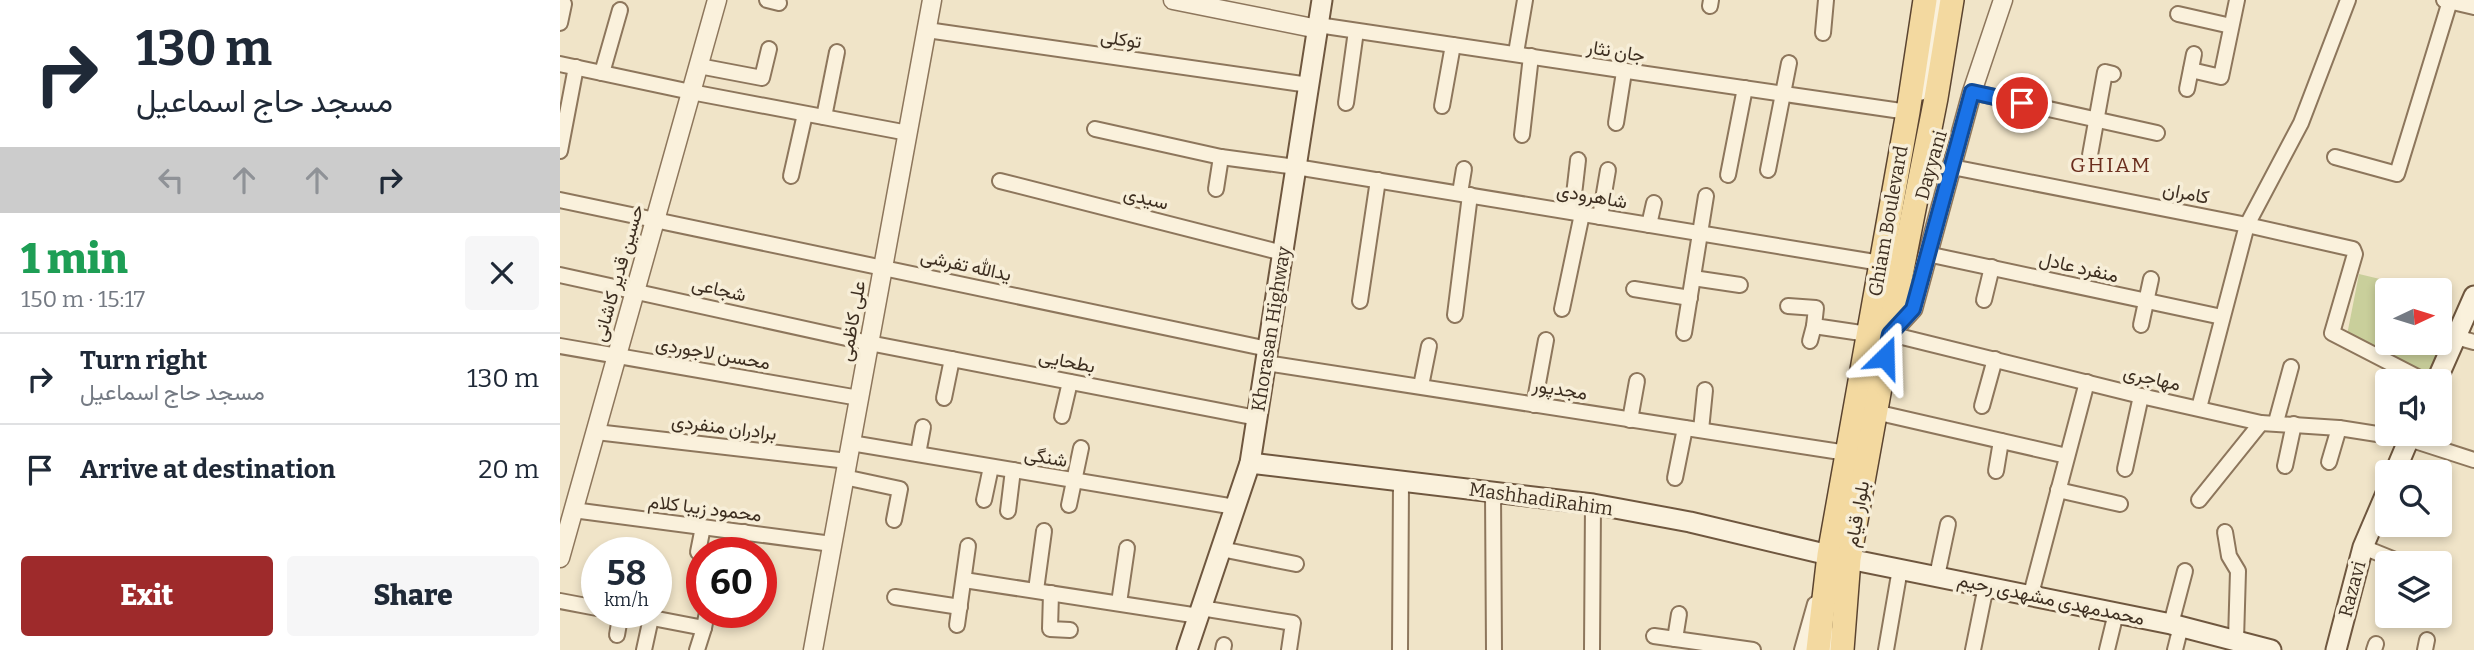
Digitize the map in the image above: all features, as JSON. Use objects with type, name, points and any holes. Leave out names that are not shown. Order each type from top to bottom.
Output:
[{"type":"main road","name":"Khorasan Highway","points":[[1188,650],[1250,463],[1322,0]]},
{"type":"main road","name":"Ghiam Boulevard","points":[[1875,412],[1881,263],[1914,108],[1925,0]]},
{"type":"main road","name":"Ghiam Boulevard","points":[[1818,650],[1840,557],[1847,453],[1936,99],[1952,0]]},
{"type":"main road","points":[[2445,369],[2465,340],[2474,296]]},
{"type":"main road","name":"بلوار قیام","points":[[1842,650],[1840,557],[1875,412]]},
{"type":"main road","name":"MashhadiRahim","points":[[1250,463],[1593,504],[1690,522],[1840,557]]},
{"type":"main road","name":"Razavi","points":[[2336,650],[2363,547],[2375,519]]},
{"type":"main road","name":"محمدمهدی مشهدی رحیم","points":[[1840,557],[2176,625],[2271,650]]},
{"type":"street","name":"حسین قدیر کاشانی","points":[[560,558],[717,0]]},
{"type":"street","name":"علی کاظمی","points":[[813,650],[932,0]]},
{"type":"street","points":[[1173,0],[1198,2],[1318,27]]},
{"type":"street","points":[[1522,135],[1525,0]]},
{"type":"street","points":[[1822,33],[1826,0]]},
{"type":"street","name":"Dayyani","points":[[1879,334],[1913,309],[1972,92],[2003,0]]},
{"type":"street","points":[[2191,71],[2221,77],[2237,0]]},
{"type":"street","points":[[2199,408],[2247,225],[2301,123],[2348,0]]},
{"type":"street","points":[[2336,157],[2397,174],[2447,1],[2474,7]]},
{"type":"street","points":[[560,23],[564,4]]},
{"type":"street","points":[[602,73],[620,10]]},
{"type":"street","points":[[2178,14],[2231,26]]},
{"type":"street","name":"جان نثار","points":[[1318,27],[1524,54],[1625,72],[1784,94],[1914,108]]},
{"type":"street","name":"توکلی","points":[[927,30],[1309,85]]},
{"type":"street","points":[[1346,103],[1356,31]]},
{"type":"street","points":[[1442,106],[1453,44]]},
{"type":"street","points":[[699,66],[762,78],[769,49]]},
{"type":"street","points":[[824,117],[837,52]]},
{"type":"street","points":[[2187,89],[2194,54]]},
{"type":"street","points":[[1768,170],[1789,63]]},
{"type":"street","points":[[560,64],[908,133]]},
{"type":"street","points":[[560,151],[576,67]]},
{"type":"street","points":[[1616,123],[1625,72]]},
{"type":"street","points":[[2090,155],[2105,72],[2113,74]]},
{"type":"street","points":[[1728,175],[1745,88]]},
{"type":"street","points":[[1972,92],[2157,133]]},
{"type":"street","points":[[791,176],[805,114]]},
{"type":"street","name":"شاهرودی","points":[[1095,129],[1221,157],[1378,180],[1881,263]]},
{"type":"street","points":[[1216,189],[1221,157]]},
{"type":"street","points":[[1562,309],[1577,213],[1578,160]]},
{"type":"street","name":"کامران","points":[[1952,167],[2247,225],[2353,249],[2355,254],[2332,333],[2402,369]]},
{"type":"street","points":[[1455,315],[1465,194],[1464,169]]},
{"type":"street","points":[[1600,217],[1608,170]]},
{"type":"street","points":[[1360,301],[1378,180]]},
{"type":"street","name":"سیدی","points":[[1000,181],[1283,253]]},
{"type":"street","points":[[1684,333],[1706,196]]},
{"type":"street","name":"یدالله تفرشی","points":[[560,200],[883,267],[1267,356]]},
{"type":"street","points":[[1649,225],[1654,203]]},
{"type":"street","name":"منفرد عادل","points":[[1927,254],[2222,317]]},
{"type":"street","points":[[1984,300],[1992,267]]},
{"type":"street","name":"شجاعی","points":[[560,275],[869,343]]},
{"type":"street","points":[[1693,278],[1740,285]]},
{"type":"street","points":[[2141,325],[2151,279]]},
{"type":"street","points":[[1634,289],[1690,298]]},
{"type":"street","points":[[1788,306],[1816,308],[1810,341]]},
{"type":"street","name":"مهاجری","points":[[1814,326],[1879,334],[1994,359],[2260,423],[2276,422],[2375,433]]},
{"type":"street","points":[[1534,405],[1546,340]]},
{"type":"street","name":"بطحایی","points":[[869,343],[1257,418]]},
{"type":"street","name":"محسن لاجوردی","points":[[560,346],[859,398]]},
{"type":"street","points":[[1421,386],[1429,346]]},
{"type":"street","name":"مجدپور","points":[[1267,356],[1534,405],[1847,453]]},
{"type":"street","points":[[944,398],[952,359]]},
{"type":"street","points":[[1982,406],[1994,359]]},
{"type":"street","points":[[2276,422],[2291,367]]},
{"type":"street","points":[[1630,420],[1637,381]]},
{"type":"street","points":[[1062,416],[1070,382]]},
{"type":"street","points":[[2031,594],[2087,382]]},
{"type":"street","points":[[1701,430],[1705,390]]},
{"type":"street","points":[[2125,469],[2141,396]]},
{"type":"street","points":[[1875,412],[2067,456]]},
{"type":"street","points":[[2199,500],[2260,423]]},
{"type":"street","points":[[2285,466],[2294,424]]},
{"type":"street","points":[[918,454],[923,427]]},
{"type":"street","points":[[1675,478],[1685,428]]},
{"type":"street","points":[[2329,462],[2339,428]]},
{"type":"street","name":"برادران منفردی","points":[[596,432],[848,460]]},
{"type":"street","points":[[1996,471],[2001,441]]},
{"type":"street","name":"مهاجری","points":[[2435,446],[2474,460]]},
{"type":"street","points":[[1069,505],[1081,448]]},
{"type":"street","name":"شنگی","points":[[848,460],[918,454],[1235,507]]},
{"type":"street","points":[[848,460],[900,489],[894,520]]},
{"type":"street","points":[[984,500],[991,467]]},
{"type":"street","points":[[1008,511],[1013,470]]},
{"type":"street","points":[[1400,650],[1401,481]]},
{"type":"street","points":[[2058,490],[2120,504]]},
{"type":"street","points":[[1493,492],[1494,650]]},
{"type":"street","points":[[1592,650],[1593,504]]},
{"type":"street","name":"محمود زیبا کلام","points":[[573,510],[832,544]]},
{"type":"street","points":[[1937,576],[1948,523]]},
{"type":"street","points":[[701,537],[703,527]]},
{"type":"street","points":[[1036,590],[1044,531]]},
{"type":"street","points":[[743,537],[744,532]]},
{"type":"street","points":[[2225,532],[2229,556],[2238,570],[2236,640]]},
{"type":"street","points":[[957,625],[968,546]]},
{"type":"street","points":[[2363,547],[2375,552]]},
{"type":"street","points":[[1119,603],[1127,548]]},
{"type":"street","points":[[1221,549],[1297,564]]},
{"type":"street","points":[[1802,650],[1840,557]]},
{"type":"street","points":[[1886,650],[1900,569]]},
{"type":"street","points":[[2175,650],[2176,625],[2185,571]]},
{"type":"street","points":[[964,580],[1119,603],[1293,623],[1289,650]]},
{"type":"street","points":[[1973,650],[1986,586]]},
{"type":"street","points":[[1051,593],[1050,629],[1070,630]]},
{"type":"street","points":[[895,597],[960,607]]},
{"type":"street","points":[[560,601],[581,605]]},
{"type":"street","points":[[2107,650],[2116,613]]},
{"type":"street","points":[[1675,639],[1679,614]]},
{"type":"street","points":[[617,635],[618,628]]},
{"type":"street","points":[[644,650],[649,628]]},
{"type":"street","points":[[696,650],[704,628]]},
{"type":"street","points":[[1654,636],[1753,650]]},
{"type":"lane","points":[[1914,108],[1938,0]]},
{"type":"lane","points":[[1830,650],[1833,624]]},
{"type":"green space","points":[[2359,274],[2376,278],[2375,348],[2347,335]]},
{"type":"green space","points":[[2389,355],[2436,355],[2430,369],[2418,369]]},
{"type":"district","name":"GHIAM","points":[[2111,165]]},
{"type":"route","points":[[1885,357],[1890,334],[1913,309],[1972,92],[2022,103]]}]
